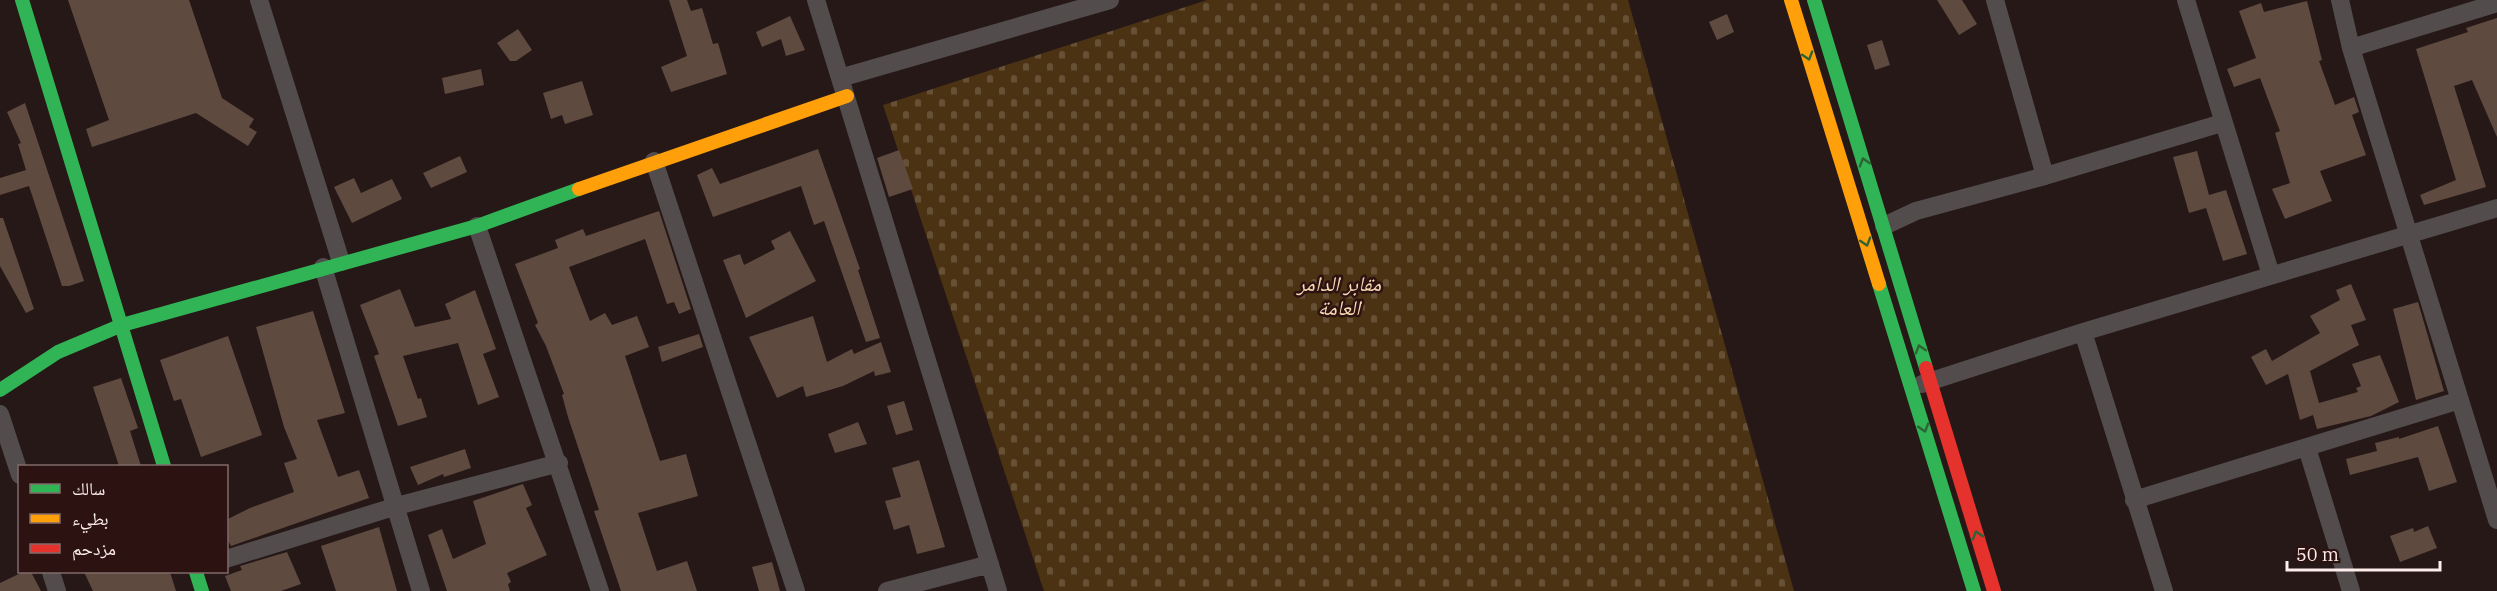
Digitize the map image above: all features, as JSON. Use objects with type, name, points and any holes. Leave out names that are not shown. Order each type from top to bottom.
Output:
[{"type":"street","points":[[22,0],[164,465]]},
{"type":"street","points":[[259,0],[341,262]]},
{"type":"street","points":[[816,0],[998,591]]},
{"type":"street","points":[[840,78],[1110,0]]},
{"type":"street","points":[[1791,0],[1974,591]]},
{"type":"street","points":[[1814,0],[1995,591]]},
{"type":"street","points":[[2186,0],[2222,123],[2271,275]]},
{"type":"street","points":[[2340,0],[2351,48],[2497,520]]},
{"type":"street","points":[[1999,1],[2045,176]]},
{"type":"street","points":[[2351,48],[2497,3]]},
{"type":"street","points":[[0,390],[28,367],[70,344],[122,325],[323,267],[477,226],[654,160],[847,96]]},
{"type":"street","points":[[1884,226],[1916,211],[2045,176],[2222,123]]},
{"type":"street","points":[[654,160],[796,591]]},
{"type":"street","points":[[1911,387],[2083,332],[2497,208]]},
{"type":"street","points":[[477,226],[559,463],[600,591]]},
{"type":"street","points":[[323,267],[421,591]]},
{"type":"street","points":[[2083,332],[2164,591]]},
{"type":"street","points":[[2134,500],[2460,400]]},
{"type":"street","points":[[0,414],[18,469]]},
{"type":"street","points":[[2307,448],[2351,591]]},
{"type":"street","points":[[228,558],[396,506],[559,463]]},
{"type":"street","points":[[887,591],[990,564]]},
{"type":"street","points":[[51,573],[57,591]]},
{"type":"street","points":[[196,573],[202,591]]},
{"type":"green space","name":"مقابر الدامر العامة","points":[[1207,0],[1628,0],[1794,591],[1044,591],[883,105]]},
{"type":"building","points":[[68,0],[189,0],[222,98],[254,119],[249,127],[257,132],[248,146],[196,113],[92,147],[86,129],[109,120]]},
{"type":"building","points":[[669,0],[687,0],[691,11],[702,8],[713,44],[718,43],[727,74],[671,92],[661,67],[687,56]]},
{"type":"building","points":[[1937,0],[1962,0],[1977,24],[1959,35]]},
{"type":"building","points":[[2307,1],[2322,60],[2319,61],[2335,105],[2354,97],[2359,112],[2352,115],[2366,155],[2320,171],[2332,201],[2285,219],[2272,189],[2290,183],[2275,133],[2280,131],[2260,78],[2234,87],[2227,69],[2256,58],[2239,11],[2261,3],[2264,12]]},
{"type":"building","points":[[1727,14],[1734,32],[1717,40],[1709,22]]},
{"type":"building","points":[[790,16],[805,50],[786,56],[781,39],[762,47],[756,32]]},
{"type":"building","points":[[2497,18],[2497,137],[2472,80],[2454,86],[2486,187],[2424,205],[2420,195],[2456,180],[2416,49],[2468,32],[2466,28]]},
{"type":"building","points":[[518,29],[532,50],[516,61],[510,61],[497,43]]},
{"type":"building","points":[[1882,40],[1890,65],[1875,70],[1867,45]]},
{"type":"building","points":[[481,69],[484,85],[445,94],[442,78]]},
{"type":"building","points":[[582,81],[593,115],[565,124],[562,115],[551,119],[543,93]]},
{"type":"building","points":[[25,103],[84,281],[69,286],[62,286],[29,186],[0,195],[0,178],[26,170],[18,144],[21,143],[7,112]]},
{"type":"building","points":[[818,149],[860,269],[858,270],[880,338],[866,342],[824,221],[814,225],[801,186],[713,217],[697,175],[712,168],[720,184]]},
{"type":"building","points":[[899,150],[913,189],[889,197],[877,158]]},
{"type":"building","points":[[2197,151],[2209,195],[2226,190],[2247,254],[2223,261],[2206,208],[2189,213],[2173,157]]},
{"type":"building","points":[[460,156],[467,172],[431,188],[423,173]]},
{"type":"building","points":[[354,178],[361,193],[392,179],[402,199],[352,223],[334,187]]},
{"type":"building","points":[[659,211],[691,309],[679,314],[674,302],[667,304],[645,239],[569,267],[590,321],[605,313],[612,325],[637,316],[649,347],[625,356],[660,461],[686,454],[698,496],[638,513],[657,571],[687,561],[697,591],[621,591],[594,511],[599,510],[568,417],[562,395],[564,394],[546,346],[535,325],[538,323],[515,264],[558,248],[555,240],[583,229],[586,236]]},
{"type":"building","points":[[0,218],[3,218],[34,309],[26,313],[0,266]]},
{"type":"building","points":[[790,231],[816,281],[746,318],[723,260],[740,254],[744,265],[775,249],[771,241]]},
{"type":"building","points":[[2351,284],[2366,320],[2351,325],[2359,345],[2310,371],[2319,403],[2358,392],[2356,388],[2361,386],[2352,364],[2380,355],[2399,402],[2371,416],[2317,429],[2313,415],[2300,420],[2288,374],[2266,385],[2251,357],[2266,349],[2272,361],[2320,333],[2310,316],[2340,300],[2336,290]]},
{"type":"building","points":[[400,289],[415,327],[451,319],[445,304],[475,290],[496,349],[483,354],[499,397],[478,405],[458,343],[403,356],[427,417],[398,426],[374,356],[379,354],[360,305]]},
{"type":"building","points":[[2418,302],[2444,391],[2416,400],[2393,309]]},
{"type":"building","points":[[313,311],[345,413],[317,420],[338,477],[359,470],[369,498],[231,546],[228,541],[228,519],[250,508],[294,492],[284,463],[297,459],[284,427],[256,327]]},
{"type":"building","points":[[813,316],[827,362],[852,349],[854,354],[881,342],[891,372],[875,376],[874,371],[843,386],[806,397],[803,386],[777,398],[749,337]]},
{"type":"building","points":[[699,334],[703,347],[662,362],[658,347]]},
{"type":"building","points":[[228,336],[262,435],[201,457],[181,399],[174,401],[160,360]]},
{"type":"building","points":[[121,378],[138,428],[130,431],[141,465],[119,465],[93,387]]},
{"type":"building","points":[[904,401],[913,430],[896,435],[887,406]]},
{"type":"building","points":[[858,422],[867,444],[835,453],[828,434]]},
{"type":"building","points":[[2438,426],[2457,482],[2429,491],[2418,457],[2350,475],[2346,459],[2377,451],[2375,443],[2399,437],[2399,439]]},
{"type":"building","points":[[465,449],[471,468],[444,477],[443,474],[418,485],[410,467]]},
{"type":"building","points":[[919,460],[945,547],[917,554],[909,525],[894,530],[885,501],[901,497],[892,468]]},
{"type":"building","points":[[523,484],[532,505],[526,508],[547,555],[507,573],[511,582],[508,584],[510,591],[447,591],[428,535],[442,529],[453,559],[486,544],[473,501]]},
{"type":"building","points":[[2428,526],[2437,548],[2400,562],[2390,536],[2413,528],[2414,532]]},
{"type":"building","points":[[379,527],[397,591],[336,591],[321,546]]},
{"type":"building","points":[[287,552],[301,584],[281,591],[231,591],[225,576],[242,570],[240,566]]},
{"type":"building","points":[[772,562],[780,591],[759,591],[752,567]]},
{"type":"building","points":[[21,573],[32,573],[41,591],[0,591],[0,583]]},
{"type":"building","points":[[84,573],[170,573],[176,591],[93,591]]},
{"type":"traffic: fast","points":[[22,0],[164,465]]},
{"type":"traffic: fast","points":[[1814,0],[1926,368]]},
{"type":"traffic: fast","points":[[0,390],[58,352],[122,325],[477,226],[579,189]]},
{"type":"traffic: fast","points":[[1879,284],[1974,591]]},
{"type":"traffic: fast","points":[[196,573],[202,591]]},
{"type":"traffic: slow","points":[[1791,0],[1879,284]]},
{"type":"traffic: slow","points":[[579,189],[847,96]]},
{"type":"traffic: jam","points":[[1926,368],[1994,591]]}]
